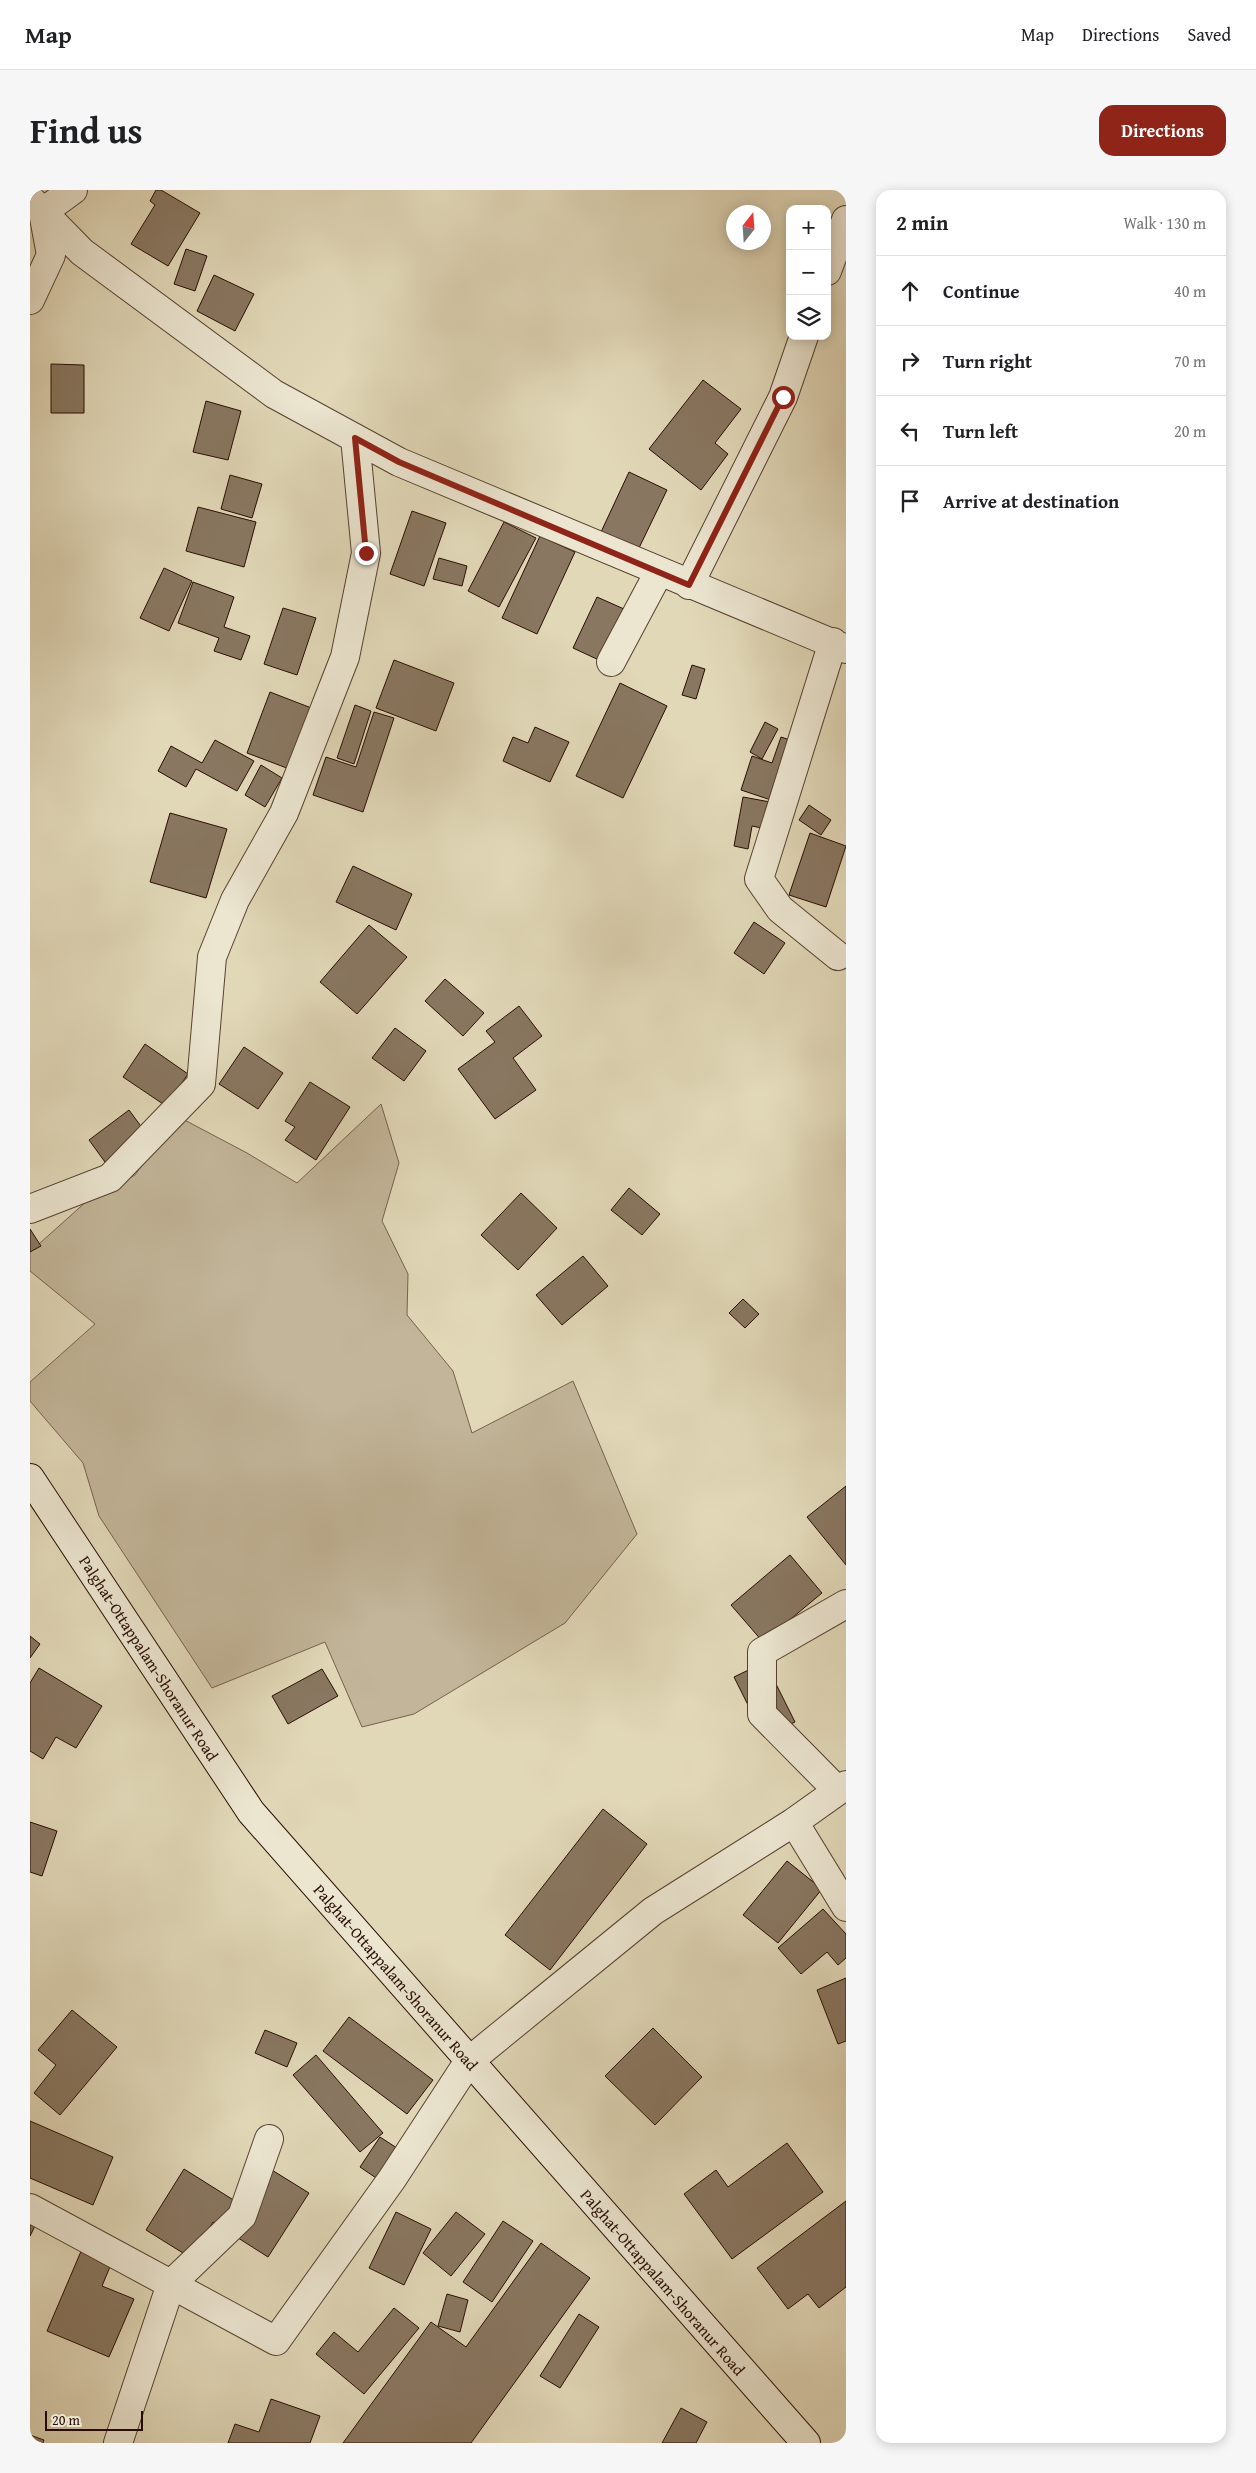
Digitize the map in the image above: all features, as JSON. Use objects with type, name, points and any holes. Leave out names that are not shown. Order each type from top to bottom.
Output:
[{"type":"street","points":[[37,205],[74,190]]},
{"type":"street","points":[[30,300],[51,255],[37,205]]},
{"type":"street","points":[[37,205],[82,252],[274,394],[399,462],[689,585],[840,645],[759,879],[780,909],[838,956]]},
{"type":"street","points":[[831,261],[846,220]]},
{"type":"street","points":[[689,585],[783,397],[803,340]]},
{"type":"street","points":[[30,1209],[110,1178],[202,1084],[212,958],[236,900],[284,812],[345,657],[366,553],[355,438]]},
{"type":"street","points":[[610,662],[659,572]]},
{"type":"street","name":"Palghat-Ottappalam-Shoranur Road","points":[[30,1478],[251,1812],[806,2443]]},
{"type":"street","points":[[30,2208],[276,2341],[392,2179],[469,2061],[653,1911],[794,1822],[842,1788],[762,1714],[762,1652],[846,1604]]},
{"type":"street","points":[[794,1822],[846,1907]]},
{"type":"street","points":[[118,2443],[171,2284],[242,2216],[269,2139]]},
{"type":"shaded area","points":[[381,1104],[399,1163],[382,1221],[408,1274],[407,1315],[453,1371],[472,1433],[573,1381],[637,1534],[565,1623],[414,1714],[362,1727],[325,1642],[212,1688],[99,1516],[83,1463],[30,1401],[30,1382],[95,1324],[30,1271],[30,1252],[88,1200],[135,1175],[177,1116],[247,1153],[297,1183]]},
{"type":"building","points":[[156,190],[161,190],[200,213],[168,266],[131,244],[155,205],[150,201]]},
{"type":"building","points":[[186,249],[207,256],[195,291],[174,284]]},
{"type":"building","points":[[214,275],[254,294],[235,331],[197,311]]},
{"type":"building","points":[[51,364],[84,365],[84,413],[51,413]]},
{"type":"building","points":[[703,380],[741,409],[715,443],[728,454],[701,490],[649,449]]},
{"type":"building","points":[[206,401],[241,411],[228,460],[193,452]]},
{"type":"building","points":[[629,472],[667,490],[638,550],[601,532]]},
{"type":"building","points":[[230,475],[262,484],[252,518],[221,509]]},
{"type":"building","points":[[198,507],[256,522],[244,567],[186,551]]},
{"type":"building","points":[[412,511],[446,523],[424,586],[390,574]]},
{"type":"building","points":[[504,522],[536,538],[499,607],[468,591]]},
{"type":"building","points":[[540,536],[575,552],[537,634],[502,618]]},
{"type":"building","points":[[439,558],[467,566],[462,586],[433,579]]},
{"type":"building","points":[[164,568],[192,581],[169,631],[140,618]]},
{"type":"building","points":[[193,582],[234,597],[224,627],[250,636],[241,660],[214,651],[219,638],[178,623]]},
{"type":"building","points":[[597,597],[624,609],[601,661],[573,648]]},
{"type":"building","points":[[283,608],[316,618],[297,675],[264,664]]},
{"type":"building","points":[[394,660],[454,683],[436,731],[376,708]]},
{"type":"building","points":[[692,665],[705,669],[696,699],[682,695]]},
{"type":"building","points":[[620,683],[667,706],[623,798],[576,776]]},
{"type":"building","points":[[270,692],[314,709],[292,770],[247,753]]},
{"type":"building","points":[[355,705],[371,711],[354,764],[337,758]]},
{"type":"building","points":[[374,712],[394,718],[363,812],[313,795],[326,757],[356,767]]},
{"type":"building","points":[[765,722],[778,729],[762,759],[750,752]]},
{"type":"building","points":[[535,727],[569,742],[550,782],[503,761],[513,737],[528,743]]},
{"type":"building","points":[[781,737],[802,744],[783,804],[741,790],[752,756],[772,763]]},
{"type":"building","points":[[215,740],[254,761],[237,791],[196,769],[186,787],[158,771],[171,746],[202,763]]},
{"type":"building","points":[[261,765],[282,778],[265,807],[245,795]]},
{"type":"building","points":[[743,797],[781,804],[776,831],[752,826],[748,849],[734,846]]},
{"type":"building","points":[[809,805],[831,820],[821,835],[799,820]]},
{"type":"building","points":[[170,813],[227,829],[206,898],[150,882]]},
{"type":"building","points":[[810,833],[846,846],[826,907],[789,895]]},
{"type":"building","points":[[353,866],[412,894],[396,930],[336,902]]},
{"type":"building","points":[[754,922],[785,943],[764,974],[734,953]]},
{"type":"building","points":[[369,925],[407,957],[357,1014],[320,982]]},
{"type":"building","points":[[445,979],[484,1013],[463,1036],[425,1001]]},
{"type":"building","points":[[519,1006],[542,1036],[513,1058],[536,1090],[495,1119],[458,1069],[495,1042],[486,1031]]},
{"type":"building","points":[[395,1028],[426,1051],[404,1081],[372,1058]]},
{"type":"building","points":[[145,1044],[188,1074],[166,1106],[123,1077]]},
{"type":"building","points":[[244,1047],[283,1073],[258,1109],[219,1084]]},
{"type":"building","points":[[310,1082],[350,1107],[316,1160],[285,1140],[295,1127],[285,1121]]},
{"type":"building","points":[[129,1110],[154,1144],[113,1173],[89,1140]]},
{"type":"building","points":[[629,1188],[660,1214],[642,1235],[611,1210]]},
{"type":"building","points":[[521,1193],[557,1228],[518,1270],[481,1235]]},
{"type":"building","points":[[30,1229],[41,1246],[30,1252]]},
{"type":"building","points":[[583,1256],[608,1286],[562,1325],[536,1295]]},
{"type":"building","points":[[743,1299],[759,1314],[745,1328],[729,1313]]},
{"type":"building","points":[[846,1486],[846,1565],[807,1517]]},
{"type":"building","points":[[790,1555],[822,1593],[763,1642],[731,1605]]},
{"type":"building","points":[[30,1636],[40,1644],[30,1658]]},
{"type":"building","points":[[765,1662],[795,1722],[764,1737],[734,1677]]},
{"type":"building","points":[[39,1668],[102,1706],[76,1748],[56,1737],[43,1759],[30,1751],[30,1683]]},
{"type":"building","points":[[322,1669],[338,1696],[288,1724],[272,1696]]},
{"type":"building","points":[[603,1809],[647,1844],[550,1970],[505,1935]]},
{"type":"building","points":[[30,1822],[57,1831],[42,1876],[30,1872]]},
{"type":"building","points":[[787,1861],[822,1889],[778,1943],[743,1915]]},
{"type":"building","points":[[823,1909],[846,1934],[846,1958],[838,1965],[827,1952],[801,1974],[778,1948]]},
{"type":"building","points":[[846,1978],[846,2041],[838,2044],[817,1990]]},
{"type":"building","points":[[72,2010],[117,2047],[60,2115],[34,2093],[56,2065],[38,2050]]},
{"type":"building","points":[[349,2017],[433,2080],[407,2114],[323,2051]]},
{"type":"building","points":[[653,2028],[702,2077],[655,2125],[605,2076]]},
{"type":"building","points":[[265,2030],[297,2043],[287,2067],[255,2053]]},
{"type":"building","points":[[316,2055],[383,2133],[360,2152],[293,2075]]},
{"type":"building","points":[[30,2121],[113,2157],[93,2205],[30,2178]]},
{"type":"building","points":[[380,2137],[400,2150],[379,2180],[360,2167]]},
{"type":"building","points":[[787,2143],[823,2192],[732,2259],[684,2194],[716,2170],[728,2187]]},
{"type":"building","points":[[267,2167],[309,2193],[268,2257],[213,2222],[191,2258],[146,2230],[184,2169],[243,2206]]},
{"type":"building","points":[[846,2201],[846,2287],[819,2308],[808,2294],[788,2309],[757,2268]]},
{"type":"building","points":[[396,2212],[431,2229],[404,2285],[369,2268]]},
{"type":"building","points":[[456,2212],[485,2234],[451,2276],[423,2253]]},
{"type":"building","points":[[503,2221],[533,2241],[492,2302],[463,2282]]},
{"type":"building","points":[[30,2223],[35,2226],[30,2236]]},
{"type":"building","points":[[541,2243],[590,2278],[471,2443],[343,2443],[431,2322],[466,2347]]},
{"type":"building","points":[[82,2249],[112,2262],[102,2286],[134,2299],[109,2357],[47,2331]]},
{"type":"building","points":[[447,2294],[468,2300],[460,2332],[438,2326]]},
{"type":"building","points":[[394,2308],[419,2328],[364,2394],[316,2354],[334,2332],[358,2352]]},
{"type":"building","points":[[579,2314],[599,2327],[560,2388],[540,2376]]},
{"type":"building","points":[[271,2399],[320,2416],[310,2443],[228,2443],[235,2424],[259,2432]]},
{"type":"building","points":[[681,2408],[707,2422],[696,2443],[662,2443]]},
{"type":"building","points":[[30,2435],[44,2440],[43,2443],[30,2443]]},
{"type":"route","points":[[366,553],[355,438],[399,462],[689,585],[783,397]]}]
